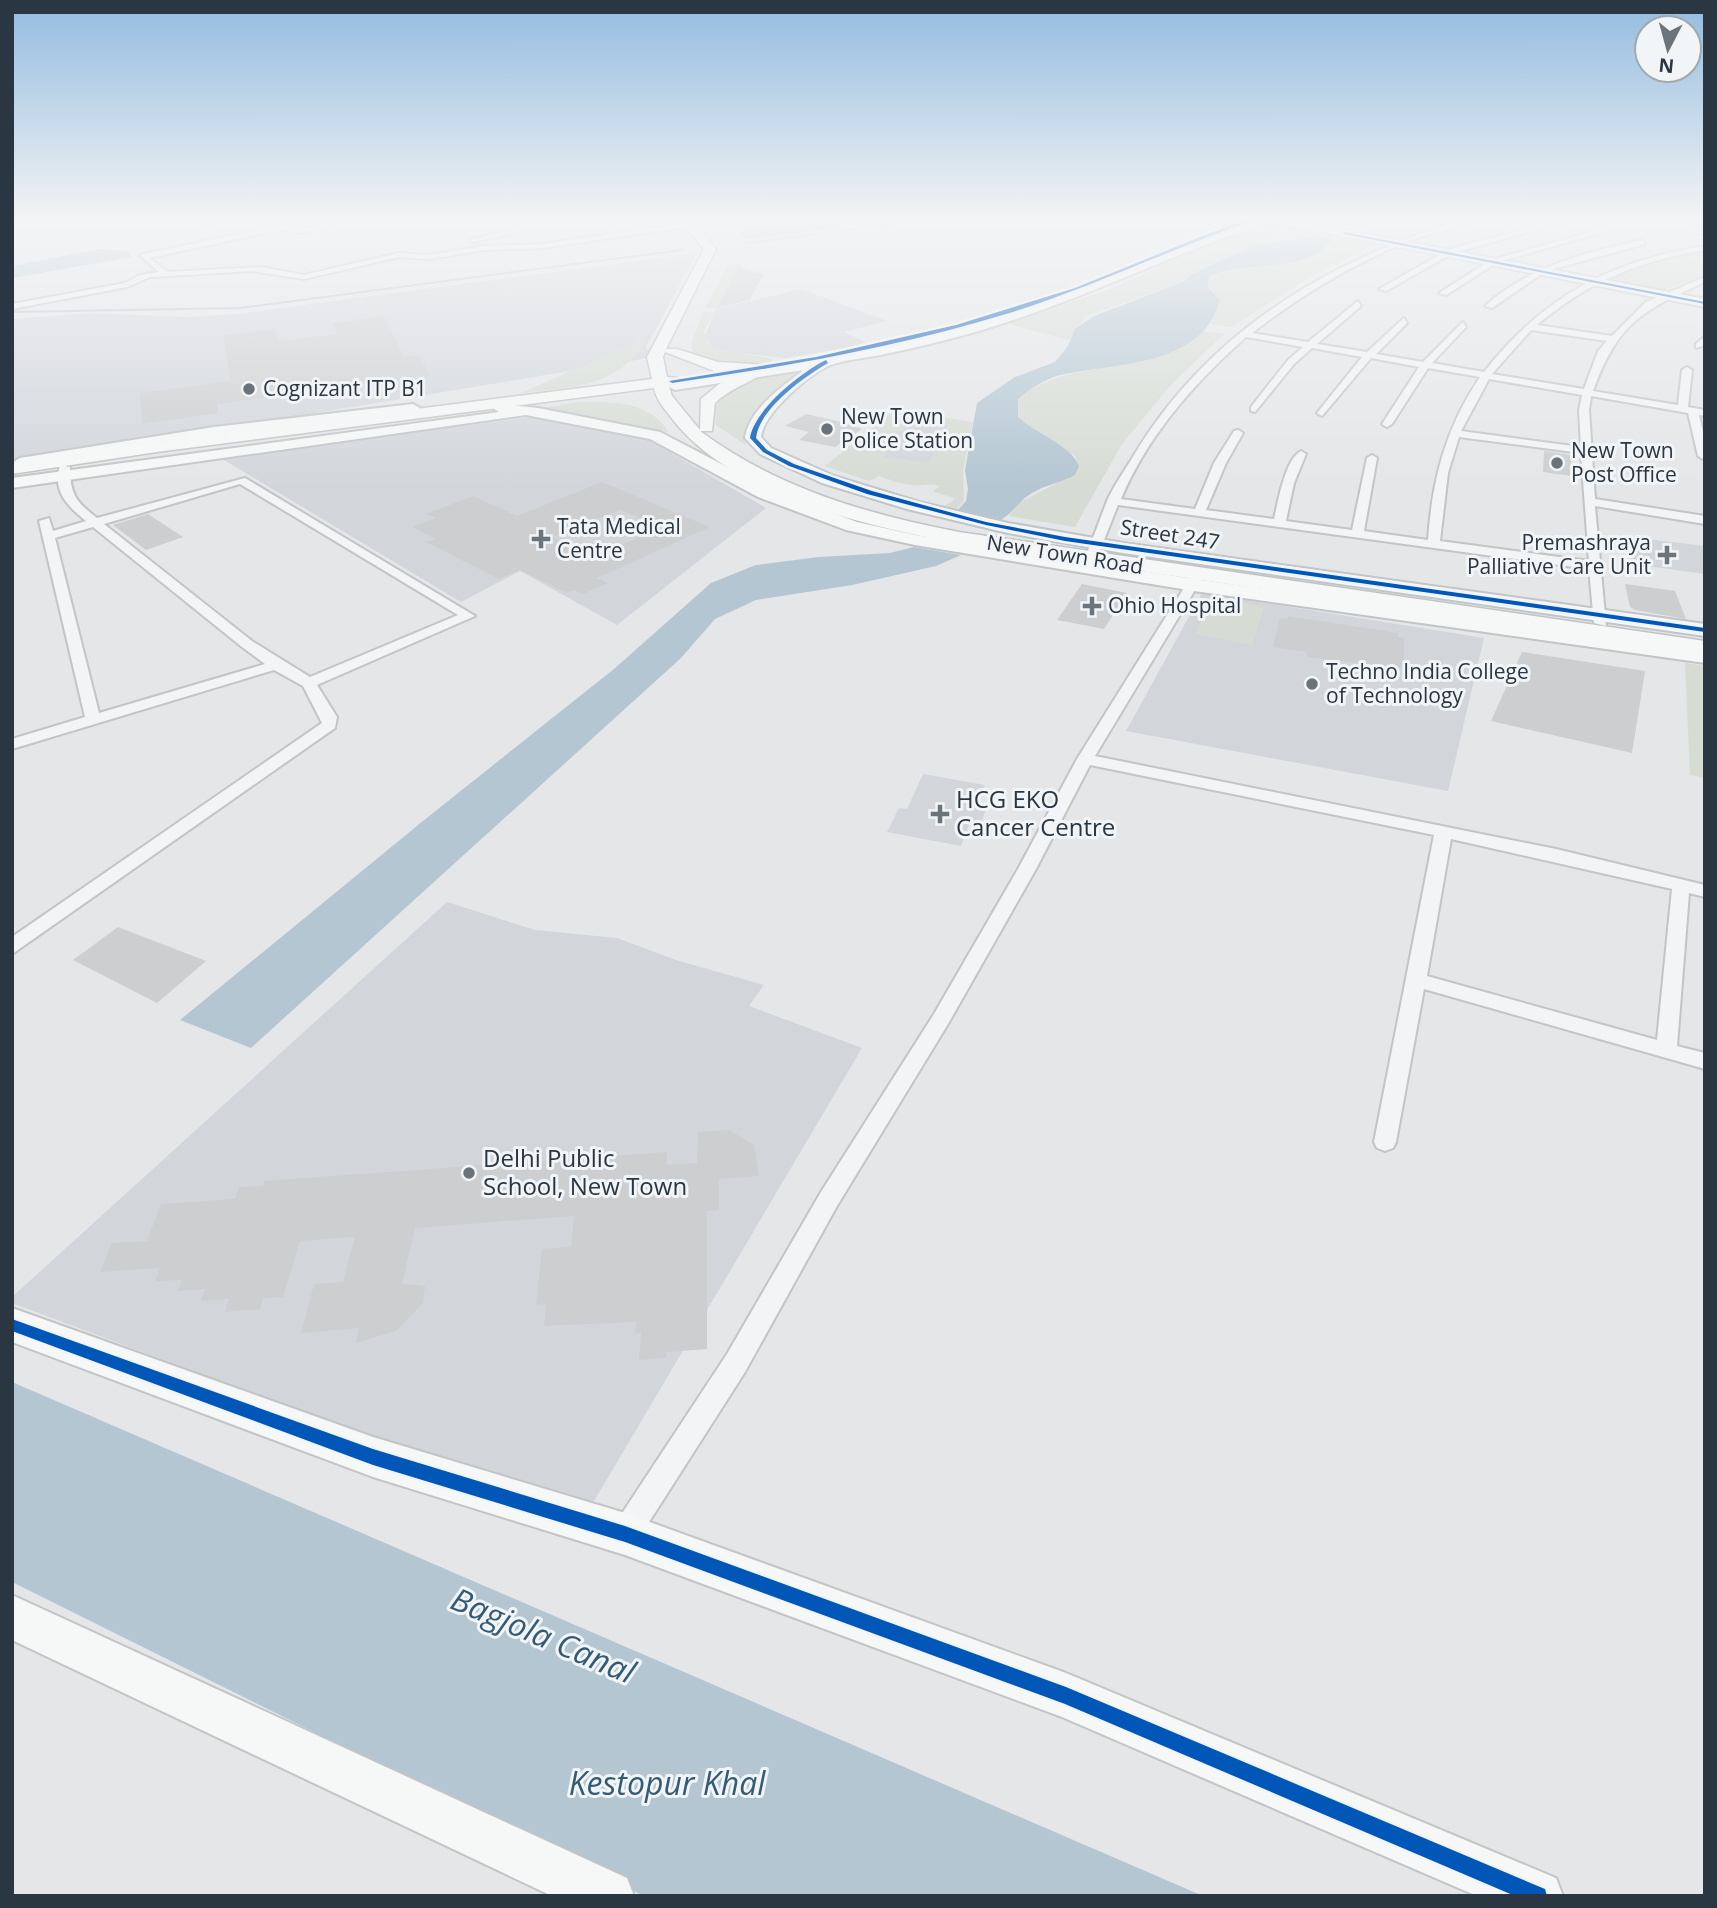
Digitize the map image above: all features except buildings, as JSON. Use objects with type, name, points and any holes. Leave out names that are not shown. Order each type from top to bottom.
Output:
[{"type":"main road","points":[[652,360],[679,308]]},
{"type":"main road","points":[[585,395],[652,360],[761,371]]},
{"type":"main road","name":"New Town Road","points":[[652,360],[666,384],[675,416],[729,460],[789,491],[876,520],[959,538],[1196,580],[1705,648]]},
{"type":"main road","points":[[706,426],[708,402],[716,393],[738,379],[761,371]]},
{"type":"main road","points":[[12,466],[60,468],[666,384],[706,426],[741,452],[784,475],[873,507],[949,527],[1600,619],[1705,638]]},
{"type":"main road","points":[[12,475],[450,409],[585,395],[646,405],[675,416]]},
{"type":"street","points":[[761,371],[980,324],[1025,308]]},
{"type":"street","points":[[666,384],[825,362],[980,324],[1031,308]]},
{"type":"street","points":[[1095,546],[1113,501],[1169,409],[1206,369],[1245,334],[1281,308]]},
{"type":"street","points":[[1255,409],[1283,370],[1353,308]]},
{"type":"street","points":[[1434,544],[1437,501],[1455,433],[1483,376],[1530,326],[1556,308]]},
{"type":"street","points":[[1645,308],[1614,339],[1596,366],[1584,410],[1600,619],[1705,630]]},
{"type":"street","points":[[1322,413],[1368,355],[1404,321]]},
{"type":"street","points":[[1387,424],[1425,365],[1464,325]]},
{"type":"street","points":[[1530,326],[1614,339]]},
{"type":"street","points":[[1245,334],[1705,413]]},
{"type":"street","points":[[769,453],[753,437],[754,425],[797,381],[825,362]]},
{"type":"street","points":[[1687,370],[1688,410],[1703,456]]},
{"type":"street","points":[[12,466],[249,428],[420,407],[450,409]]},
{"type":"street","points":[[500,408],[538,412],[655,435],[764,494],[873,531],[977,551],[1196,580],[1705,657]]},
{"type":"street","points":[[12,483],[60,468],[538,412]]},
{"type":"street","points":[[1199,513],[1220,463],[1238,433]]},
{"type":"street","points":[[1455,433],[1587,451]]},
{"type":"street","points":[[741,452],[769,453]]},
{"type":"street","name":"Street 247","points":[[769,453],[803,470],[905,503],[987,524],[1095,546]]},
{"type":"street","points":[[1279,524],[1288,483],[1301,454]]},
{"type":"street","points":[[1357,534],[1371,458]]},
{"type":"street","points":[[12,947],[330,725],[329,718],[309,683],[277,665],[93,523],[67,499],[60,468]]},
{"type":"street","points":[[50,536],[241,480],[314,521],[468,617],[309,683]]},
{"type":"street","points":[[1113,501],[1595,566]]},
{"type":"street","points":[[1589,502],[1705,520]]},
{"type":"street","points":[[873,507],[905,503]]},
{"type":"street","points":[[46,521],[93,719]]},
{"type":"street","points":[[625,1534],[736,1363],[829,1199],[941,1019],[1027,869],[1085,760],[1196,580]]},
{"type":"street","points":[[12,744],[277,665]]},
{"type":"street","points":[[1085,760],[1556,855],[1705,891]]},
{"type":"street","points":[[1385,1142],[1443,833]]},
{"type":"street","points":[[1666,1051],[1681,886]]},
{"type":"street","points":[[1416,980],[1705,1061]]},
{"type":"street","points":[[12,1325],[373,1457],[625,1534],[1066,1696],[1538,1896]]},
{"type":"street","points":[[12,1616],[609,1896]]},
{"type":"shaded area","points":[[280,308],[667,308],[646,347],[655,357],[12,463],[12,319],[89,313],[187,317]]},
{"type":"shaded area","points":[[852,308],[887,321],[844,332],[869,344],[785,358],[730,352],[712,346],[704,338],[716,309]]},
{"type":"shaded area","points":[[1055,308],[1109,308],[1086,316],[1069,340],[1008,324]]},
{"type":"shaded area","points":[[1216,308],[1261,308],[1231,327],[1210,324]]},
{"type":"shaded area","points":[[703,312],[714,312],[704,331],[707,343],[730,352],[771,358],[773,362],[721,365],[695,356],[691,344]]},
{"type":"shaded area","points":[[1203,331],[1224,334],[1170,386],[1122,444],[1075,527],[1009,516],[1017,504],[1057,483],[1077,462],[1075,456],[1038,435],[1018,417],[1018,399],[1051,380],[1159,356]]},
{"type":"shaded area","points":[[639,338],[646,340],[635,356],[608,376],[575,386],[521,393],[630,345]]},
{"type":"shaded area","points":[[803,369],[755,412],[746,434],[746,445],[716,425],[716,410],[731,389],[759,377]]},
{"type":"shaded area","points":[[578,402],[616,403],[640,409],[661,422],[668,432],[536,409]]},
{"type":"shaded area","points":[[895,410],[973,422],[963,470],[964,501],[955,510],[943,507],[955,499],[933,491],[940,486],[896,482],[879,476],[869,481],[825,466]],"holes":[[[908,418],[949,425],[930,463],[882,458]]]},
{"type":"shaded area","name":"Tata Medical Centre","points":[[532,417],[635,432],[766,508],[617,625],[520,571],[461,602],[219,457]]},
{"type":"shaded area","points":[[908,418],[949,424],[930,463],[882,458]]},
{"type":"shaded area","name":"Premashraya Palliative Care Unit","points":[[1623,536],[1705,546],[1705,574],[1632,564]]},
{"type":"shaded area","name":"Techno India College of Technology","points":[[1202,593],[1484,638],[1448,791],[1126,731]]},
{"type":"shaded area","points":[[1209,598],[1264,607],[1252,645],[1196,634]]},
{"type":"shaded area","points":[[1685,663],[1705,666],[1705,778],[1690,775]]},
{"type":"shaded area","name":"HCG EKO Cancer Centre","points":[[923,774],[985,785],[977,804],[987,806],[982,821],[971,820],[961,846],[887,832],[899,808],[907,809]]},
{"type":"shaded area","name":"Delhi Public School, New Town","points":[[447,902],[535,930],[617,938],[676,960],[764,985],[749,1006],[862,1048],[584,1518],[12,1303],[12,1297]]},
{"type":"water","points":[[1115,308],[1216,308],[1210,322],[1195,338],[1176,350],[1130,364],[1060,375],[1023,395],[1018,399],[1018,417],[1069,452],[1079,466],[1075,475],[1032,493],[997,522],[957,511],[966,501],[968,489],[965,470],[977,403],[1015,377],[1055,362],[1068,346],[1075,329],[1094,316]]},
{"type":"water","points":[[914,547],[961,555],[936,566],[852,585],[756,600],[715,619],[681,658],[251,1048],[180,1020],[614,669],[711,583],[756,565],[819,557],[890,553]]},
{"type":"water","name":"Kestopur Khal","points":[[12,1382],[1203,1896],[644,1896],[12,1582]]},
{"type":"waterway","points":[[12,312],[238,308]]},
{"type":"cycle path","points":[[672,381],[816,359],[911,338],[1020,308]]},
{"type":"cycle path","points":[[826,362],[794,385],[769,408],[754,430],[753,438],[765,451],[792,465],[870,493],[986,523],[1065,539],[1705,630]]},
{"type":"cycle path","points":[[12,1325],[373,1457],[625,1534],[1066,1696],[1538,1896]]},
{"type":"place","name":"Cognizant ITP B1","points":[[249,389]]},
{"type":"place","name":"New Town Police Station","points":[[827,429]]},
{"type":"place","name":"New Town Post Office","points":[[1557,463]]},
{"type":"place","name":"Tata Medical Centre","points":[[541,539]]},
{"type":"place","name":"Premashraya Palliative Care Unit","points":[[1667,555]]},
{"type":"place","name":"Ohio Hospital","points":[[1092,606]]},
{"type":"place","name":"Techno India College of Technology","points":[[1312,684]]},
{"type":"place","name":"HCG EKO Cancer Centre","points":[[940,814]]},
{"type":"place","name":"Delhi Public School, New Town","points":[[469,1173]]},
{"type":"water label","name":"Bagjola Canal","points":[[543,1636]]}]
